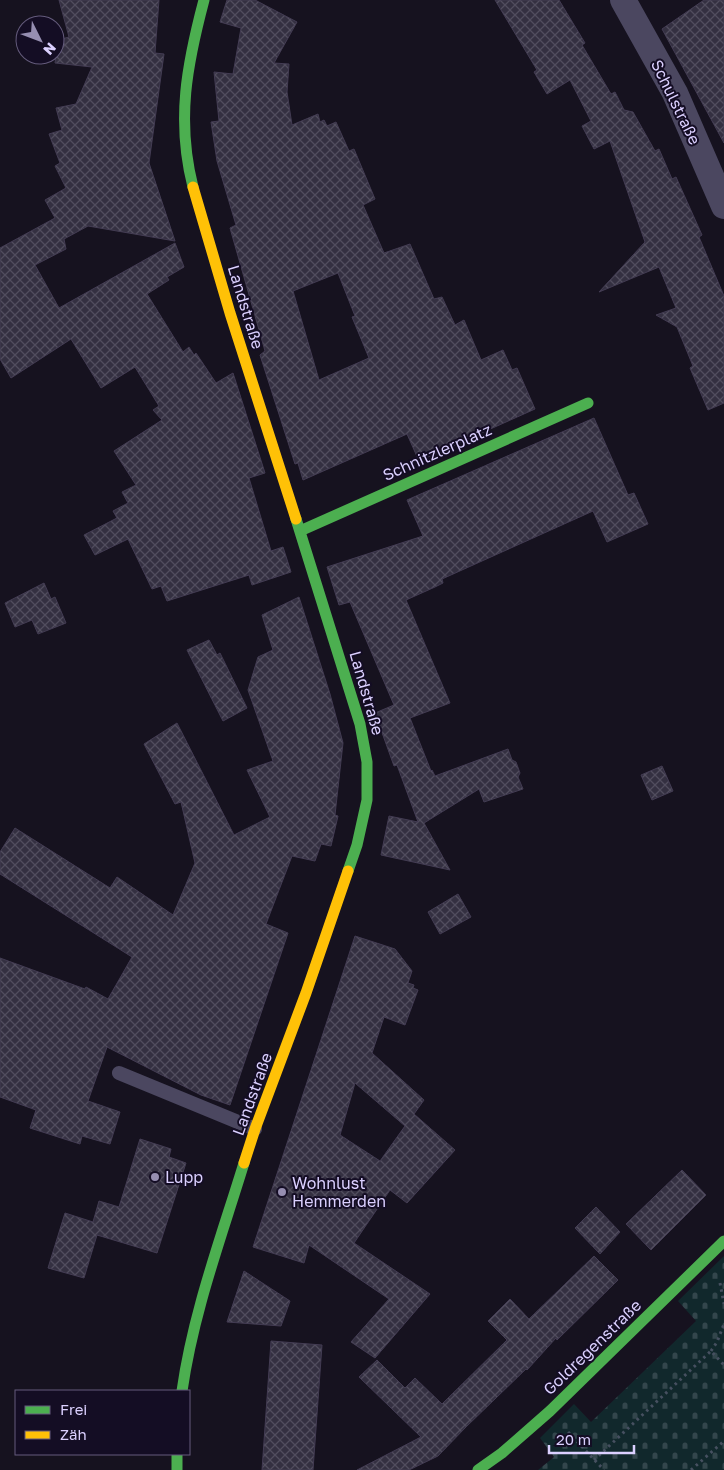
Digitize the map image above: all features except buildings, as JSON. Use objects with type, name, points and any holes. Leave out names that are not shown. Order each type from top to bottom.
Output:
[{"type":"street","name":"Landstraße","points":[[182,1390],[187,1357],[200,1305],[256,1129],[351,863],[363,823],[367,800],[367,762],[360,724],[230,313],[192,184],[187,160],[184,113],[187,70],[197,22],[204,0]]},
{"type":"street","name":"Schulstraße","points":[[623,0],[675,93],[724,206]]},
{"type":"street","name":"Schnitzlerplatz","points":[[300,531],[588,403]]},
{"type":"street","name":"Goldregenstraße","points":[[478,1470],[502,1453],[550,1411],[724,1241]]},
{"type":"street","points":[[177,1455],[177,1470]]},
{"type":"lane","points":[[119,1073],[256,1129]]},
{"type":"path","points":[[720,1280],[724,1304]]},
{"type":"path","points":[[594,1460],[711,1351],[717,1342],[724,1324]]},
{"type":"path","points":[[711,1351],[724,1365]]},
{"type":"path","points":[[550,1411],[604,1470]]},
{"type":"path","points":[[691,1470],[724,1441]]},
{"type":"green space","points":[[724,1256],[724,1470],[538,1470],[554,1457],[540,1438],[574,1404],[591,1422],[696,1321],[678,1301]]},
{"type":"traffic: fast","points":[[193,187],[185,139],[186,92],[193,47],[204,0]]},
{"type":"traffic: fast","points":[[300,531],[588,403]]},
{"type":"traffic: fast","points":[[296,519],[360,724],[367,762],[367,800],[357,845],[348,871]]},
{"type":"traffic: fast","points":[[182,1390],[200,1304],[244,1163]]},
{"type":"traffic: fast","points":[[478,1470],[502,1453],[550,1411],[724,1241]]},
{"type":"traffic: fast","points":[[177,1455],[177,1470]]},
{"type":"traffic: slow","points":[[193,187],[230,313],[296,519]]},
{"type":"traffic: slow","points":[[244,1163],[348,871]]},
{"type":"place","name":"Lupp","points":[[155,1177]]},
{"type":"place","name":"Wohnlust Hemmerden","points":[[282,1192]]}]
